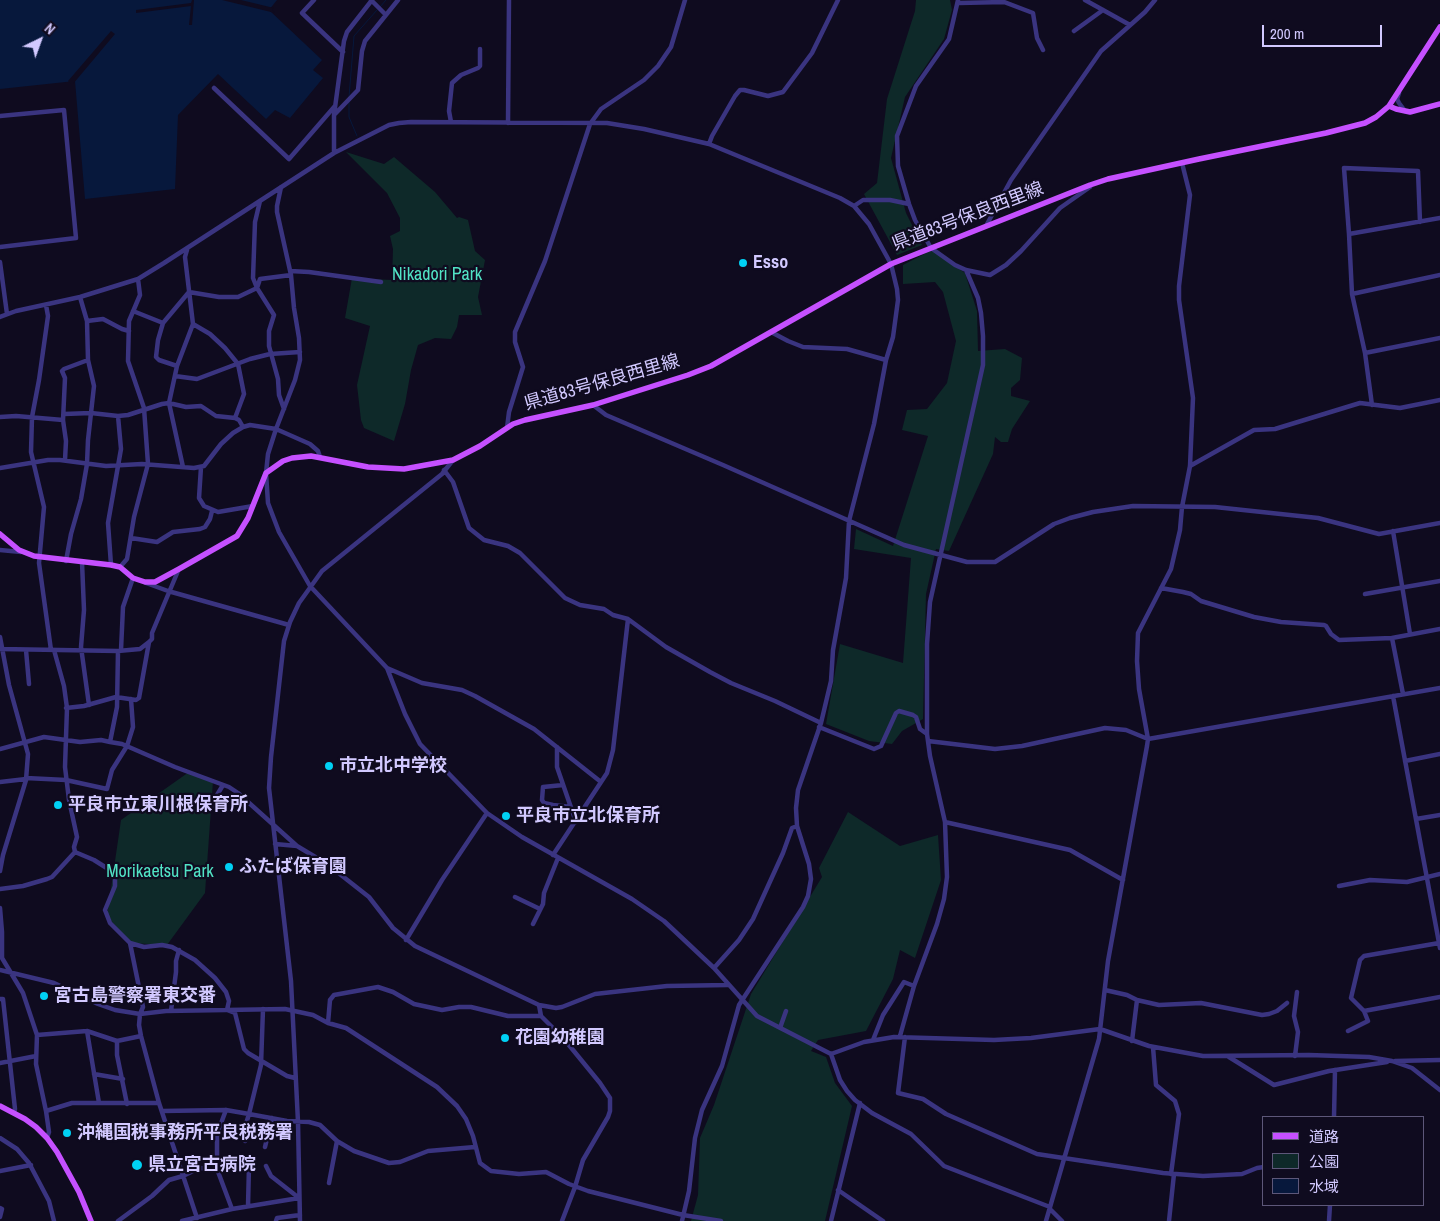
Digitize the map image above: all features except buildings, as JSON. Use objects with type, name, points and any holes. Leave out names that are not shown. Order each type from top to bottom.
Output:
[{"type":"main road","name":"県道83号保良西里線","points":[[266,472],[276,464],[292,458],[320,457],[368,467],[392,469],[415,468],[452,460],[480,446],[507,428],[525,420],[593,405],[711,366],[891,264],[1095,183],[1351,128],[1365,123],[1389,106],[1440,27]]},
{"type":"main road","points":[[1389,106],[1410,112],[1440,104]]},
{"type":"main road","points":[[0,534],[19,550],[28,554],[66,561],[120,567],[133,578],[145,582],[154,582],[179,570],[237,536],[248,518],[266,472]]},
{"type":"main road","points":[[0,1106],[36,1127],[47,1138],[79,1192],[91,1221]]},
{"type":"street","points":[[314,0],[302,13],[343,52]]},
{"type":"street","points":[[214,88],[289,159],[338,107],[358,90],[362,52],[365,42],[385,14],[398,0]]},
{"type":"street","points":[[508,123],[509,0]]},
{"type":"street","points":[[507,428],[509,412],[522,367],[515,332],[545,261],[590,124],[601,109],[644,80],[658,66],[671,47],[685,0]]},
{"type":"street","points":[[709,144],[740,90],[768,96],[783,92],[821,38],[838,0]]},
{"type":"street","points":[[1085,0],[1130,24]]},
{"type":"street","points":[[986,226],[1011,180],[1097,55],[1130,24],[1146,12],[1155,0]]},
{"type":"street","points":[[334,153],[334,115],[338,107],[343,52],[347,32],[372,1],[385,14]]},
{"type":"street","points":[[1042,50],[1037,38],[1032,13],[1005,1],[959,2],[949,39],[916,86],[897,136],[898,166],[915,220],[931,248],[950,262],[966,270],[987,276],[1006,265],[1060,208],[1095,183]]},
{"type":"street","points":[[1074,31],[1103,10]]},
{"type":"street","points":[[451,122],[449,110],[452,84],[461,75],[480,66],[480,49]]},
{"type":"street","points":[[1399,92],[1397,99],[1405,111]]},
{"type":"street","points":[[0,116],[64,110],[76,238],[0,247]]},
{"type":"street","points":[[0,317],[80,297],[138,278],[188,248],[334,153],[398,123],[607,123],[644,128],[709,144],[840,198],[854,206],[870,224],[891,264],[898,300],[895,328],[886,360],[874,424],[849,521],[844,594],[835,641],[831,681],[820,725],[798,790],[797,826],[809,864],[811,879],[808,896],[803,908],[742,1000],[722,1066],[702,1110],[694,1138],[690,1191],[682,1221]]},
{"type":"street","points":[[1046,1221],[1099,1039],[1108,961],[1148,738],[1139,689],[1136,648],[1138,633],[1171,570],[1180,530],[1182,507],[1190,466],[1193,398],[1179,293],[1190,195],[1182,163]]},
{"type":"street","points":[[1372,405],[1365,353],[1352,294],[1350,234],[1344,168],[1418,171],[1420,222]]},
{"type":"street","points":[[281,187],[276,206],[277,218],[290,273],[300,360],[295,380],[268,454],[266,472],[268,503],[279,532],[310,586],[386,668],[420,744],[487,813],[522,837],[632,899],[664,921],[714,968],[757,1016],[831,1054],[840,1080],[847,1091],[872,1113],[910,1134],[949,1169],[1050,1208],[1062,1221]]},
{"type":"street","points":[[854,206],[863,200],[890,200],[909,204]]},
{"type":"street","points":[[260,201],[255,222],[253,278],[274,315],[268,336],[270,354],[278,379],[284,410]]},
{"type":"street","points":[[1350,234],[1440,218]]},
{"type":"street","points":[[183,467],[169,403],[177,366],[194,324],[185,256],[188,248]]},
{"type":"street","points":[[0,262],[1,284],[7,314]]},
{"type":"street","points":[[966,270],[978,298],[981,313],[984,336],[983,365],[930,602],[928,627],[927,734],[944,822],[947,877],[944,900],[937,924],[914,986],[903,1036],[898,1093],[923,1099],[946,1114],[1036,1154],[1173,1174],[1203,1176],[1242,1174],[1262,1167]]},
{"type":"street","points":[[190,292],[219,297],[238,297],[257,288],[260,279],[290,273],[309,272],[381,282]]},
{"type":"street","points":[[1352,294],[1440,275]]},
{"type":"street","points":[[120,567],[126,559],[134,517],[148,464],[144,408],[128,361],[129,321],[140,295],[138,278]]},
{"type":"street","points":[[177,366],[158,360],[156,357],[160,330],[163,323],[190,292]]},
{"type":"street","points":[[66,561],[81,499],[87,464],[94,386],[88,360],[87,321],[80,297]]},
{"type":"street","points":[[0,889],[23,886],[48,879],[74,852],[77,836],[66,780],[66,708],[64,686],[52,650],[39,557],[44,507],[32,463],[31,452],[32,418],[40,380],[48,316],[46,305]]},
{"type":"street","points":[[133,311],[163,323]]},
{"type":"street","points":[[87,321],[103,319],[122,330],[128,331]]},
{"type":"street","points":[[194,324],[202,328],[220,344],[238,364],[244,394],[235,418]]},
{"type":"street","points":[[772,332],[788,341],[803,346],[847,350],[886,360]]},
{"type":"street","points":[[1365,353],[1440,338]]},
{"type":"street","points":[[175,376],[197,379],[270,354],[300,352]]},
{"type":"street","points":[[65,460],[65,378],[62,371],[64,368],[88,360]]},
{"type":"street","points":[[1190,466],[1254,430],[1275,429],[1360,403],[1400,408],[1440,400]]},
{"type":"street","points":[[0,417],[64,417],[91,413],[118,416],[128,415],[144,408],[169,403],[186,407],[201,406],[216,416],[235,418],[244,427]]},
{"type":"street","points":[[593,405],[606,415],[904,545],[967,562],[995,562],[1054,524],[1110,508],[1133,506],[1215,508],[1318,518],[1350,525],[1374,534],[1440,523]]},
{"type":"street","points":[[111,565],[108,523],[119,466],[118,416]]},
{"type":"street","points":[[0,468],[48,460],[119,466],[148,464],[201,467],[233,433],[244,427],[259,426],[276,429],[310,444],[318,451],[320,457]]},
{"type":"street","points":[[300,1221],[298,1122],[291,981],[269,788],[270,757],[284,641],[299,603],[310,586],[335,559],[444,470],[452,460]]},
{"type":"street","points":[[201,467],[199,500],[212,511],[222,512],[253,506]]},
{"type":"street","points":[[444,470],[453,482],[469,528],[484,540],[508,546],[520,553],[560,593],[575,603],[604,609],[614,615],[628,619],[666,647],[710,672],[874,749],[881,746],[896,713],[899,711],[913,714],[920,729],[927,734]]},
{"type":"street","points":[[131,538],[157,542],[173,532],[200,529],[210,519],[212,511]]},
{"type":"street","points":[[1393,531],[1410,634]]},
{"type":"street","points":[[0,550],[28,554]]},
{"type":"street","points":[[82,562],[84,610],[81,649],[89,705]]},
{"type":"street","points":[[1,650],[140,649],[152,639],[152,633],[168,591],[179,570]]},
{"type":"street","points":[[110,742],[116,718],[123,607],[133,578]]},
{"type":"street","points":[[1365,594],[1440,581]]},
{"type":"street","points":[[145,582],[168,591],[289,625]]},
{"type":"street","points":[[1161,588],[1191,594],[1201,601],[1254,617],[1281,622],[1326,626],[1331,634],[1339,640],[1392,638],[1440,629]]},
{"type":"street","points":[[533,924],[540,909],[556,857],[607,773],[613,750],[628,619]]},
{"type":"street","points":[[0,637],[9,685],[28,754],[26,778],[0,871]]},
{"type":"street","points":[[1392,638],[1403,694]]},
{"type":"street","points":[[66,708],[89,705],[116,697],[136,700],[139,698],[149,642]]},
{"type":"street","points":[[26,650],[29,684]]},
{"type":"street","points":[[386,668],[422,683],[462,690],[475,696],[534,729],[601,782]]},
{"type":"street","points":[[928,741],[995,749],[1022,746],[1105,728],[1126,730],[1148,738],[1440,688]]},
{"type":"street","points":[[1348,1031],[1368,1021],[1364,1011],[1351,998],[1360,960],[1364,956],[1440,945],[1393,696]]},
{"type":"street","points":[[0,782],[26,778],[66,780],[107,789],[112,770],[128,746],[133,727],[131,699]]},
{"type":"street","points":[[0,749],[44,737],[80,742],[101,740],[128,746],[175,767],[223,785],[238,793],[297,846],[327,864],[368,897],[393,928],[406,940],[539,1005],[556,1008],[595,994],[668,986],[728,985]]},
{"type":"street","points":[[557,747],[556,763],[576,822]]},
{"type":"street","points":[[1405,761],[1440,754]]},
{"type":"street","points":[[214,808],[217,795],[223,785]]},
{"type":"street","points":[[563,785],[543,787],[542,800],[544,803],[571,807]]},
{"type":"street","points":[[406,940],[442,880],[487,813]]},
{"type":"street","points":[[1416,819],[1440,815]]},
{"type":"street","points":[[944,822],[1070,850],[1123,880]]},
{"type":"street","points":[[714,968],[739,940],[753,919],[783,853],[792,828],[797,826]]},
{"type":"street","points":[[275,844],[297,846]]},
{"type":"street","points":[[74,852],[94,860],[115,875],[116,886],[106,906],[106,916],[110,923],[130,943],[144,947],[168,945],[195,960],[224,988],[228,996],[227,1010]]},
{"type":"street","points":[[1339,886],[1370,880],[1407,882],[1440,874]]},
{"type":"street","points":[[515,897],[540,909]]},
{"type":"street","points":[[0,908],[2,958],[23,993],[37,1035],[36,1064],[46,1111],[49,1132],[47,1138]]},
{"type":"street","points":[[130,943],[142,996],[143,1007],[139,1025],[141,1036],[159,1104],[197,1218]]},
{"type":"street","points":[[171,1011],[176,961],[179,950]]},
{"type":"street","points":[[0,970],[54,983],[98,1004],[115,1010],[140,1014],[171,1011],[292,1010],[313,1015],[328,1023],[346,1028],[437,1087],[466,1119],[473,1136],[480,1163],[491,1172],[520,1174],[546,1172],[575,1187],[604,1196],[683,1215],[721,1221]]},
{"type":"street","points":[[873,1040],[883,1015],[904,982],[914,986]]},
{"type":"street","points":[[328,1023],[330,1000],[334,995],[378,988],[393,992],[414,1004],[442,1010],[471,1007],[508,1016],[541,1016]]},
{"type":"street","points":[[1105,990],[1160,1005],[1201,1003],[1262,1015],[1277,1011],[1287,1003]]},
{"type":"street","points":[[1295,1056],[1298,1032],[1294,1016],[1297,992]]},
{"type":"street","points":[[1364,1011],[1440,997]]},
{"type":"street","points":[[0,999],[3,999],[14,1113]]},
{"type":"street","points":[[1132,1040],[1137,1000]]},
{"type":"street","points":[[539,1005],[541,1016],[564,1039],[610,1098],[608,1117],[582,1160],[575,1187],[562,1221]]},
{"type":"street","points":[[227,1010],[235,1013],[244,1049],[248,1053],[287,1076],[295,1078]]},
{"type":"street","points":[[245,1141],[244,1134],[262,1061],[263,1010]]},
{"type":"street","points":[[780,1028],[786,1011]]},
{"type":"street","points":[[831,1054],[873,1040],[903,1036],[994,1040],[1031,1038],[1100,1029],[1154,1047],[1202,1056],[1369,1057],[1392,1061],[1412,1068],[1440,1090]]},
{"type":"street","points":[[37,1035],[87,1031],[117,1041],[141,1036]]},
{"type":"street","points":[[87,1031],[99,1103]]},
{"type":"street","points":[[117,1041],[117,1055],[127,1104]]},
{"type":"street","points":[[1154,1047],[1156,1085],[1175,1101],[1179,1114],[1169,1221]]},
{"type":"street","points":[[0,1063],[36,1056]]},
{"type":"street","points":[[1229,1057],[1274,1085],[1335,1070],[1392,1061],[1440,1060]]},
{"type":"street","points":[[1334,1116],[1335,1070]]},
{"type":"street","points":[[94,1074],[123,1080]]},
{"type":"street","points":[[46,1111],[72,1103],[159,1104]]},
{"type":"street","points":[[831,1221],[860,1103]]},
{"type":"street","points":[[162,1111],[226,1110],[298,1122],[309,1122],[320,1125],[337,1141],[354,1152],[390,1163],[400,1162],[428,1151],[475,1148]]},
{"type":"street","points":[[226,1110],[217,1134],[217,1169],[232,1209]]},
{"type":"street","points":[[265,1147],[272,1118]]},
{"type":"street","points":[[0,1138],[17,1149],[30,1166],[49,1200],[54,1221]]},
{"type":"street","points":[[329,1183],[337,1141]]},
{"type":"street","points":[[0,1171],[30,1166]]},
{"type":"street","points":[[248,1166],[248,1206]]},
{"type":"street","points":[[266,1166],[271,1176],[299,1198]]},
{"type":"street","points":[[118,1221],[152,1196],[169,1180],[199,1168],[217,1169]]},
{"type":"street","points":[[838,1190],[883,1221]]},
{"type":"street","points":[[182,1221],[232,1209],[299,1198]]},
{"type":"street","points":[[1329,1221],[1330,1206]]},
{"type":"street","points":[[0,1208],[2,1209],[0,1217]]},
{"type":"street","points":[[276,1221],[280,1217],[300,1215]]},
{"type":"green space","points":[[916,0],[950,0],[952,10],[944,39],[905,97],[891,158],[906,213],[922,245],[897,255],[864,194],[877,183],[887,99],[915,11]]},
{"type":"green space","name":"Nikadori Park","points":[[346,152],[384,164],[394,157],[435,192],[457,218],[468,220],[475,251],[485,260],[478,297],[482,315],[459,315],[457,327],[451,339],[435,338],[418,345],[405,404],[394,441],[364,428],[361,420],[357,385],[370,326],[345,318],[352,278],[392,280],[393,249],[390,236],[400,231],[400,218],[387,193]]},
{"type":"green space","points":[[932,250],[965,273],[977,311],[978,351],[1005,349],[1022,358],[1020,380],[1011,388],[1011,396],[1030,401],[1012,429],[1008,442],[1001,442],[995,437],[993,454],[949,551],[936,549],[926,594],[923,719],[902,731],[892,744],[869,741],[826,724],[840,644],[903,663],[911,558],[854,549],[856,529],[893,546],[928,436],[902,430],[907,410],[927,409],[947,383],[956,341],[943,292],[935,282],[903,284],[903,265]]},
{"type":"green space","name":"Morikaetsu Park","points":[[189,772],[213,781],[205,893],[167,945],[130,943],[107,916],[121,820]]},
{"type":"green space","points":[[848,812],[900,846],[938,835],[941,880],[915,958],[900,950],[893,979],[866,1031],[818,1040],[811,1051],[826,1057],[835,1083],[852,1106],[825,1221],[691,1221],[698,1195],[700,1138],[714,1105],[751,994],[822,877],[819,868]]},
{"type":"water","points":[[0,0],[277,0],[269,10],[322,60],[313,70],[323,78],[290,118],[275,110],[266,119],[218,74],[178,115],[175,189],[85,199],[75,81],[0,89]]},
{"type":"pier","points":[[194,0],[192,25],[189,25],[191,6],[136,13],[136,10],[191,3]]},
{"type":"pier","points":[[222,0],[241,0],[274,8],[272,9],[275,13]]},
{"type":"pier","points":[[111,31],[115,34],[73,84],[71,84],[68,81]]},
{"type":"waterway","points":[[380,7],[386,0]]},
{"type":"waterway","points":[[349,97],[354,36],[377,10]]},
{"type":"waterway","points":[[349,101],[349,117],[357,136]]},
{"type":"place","name":"Esso","points":[[743,263]]},
{"type":"place","name":"市立北中学校","points":[[329,766]]},
{"type":"place","name":"平良市立東川根保育所","points":[[58,805]]},
{"type":"place","name":"平良市立北保育所","points":[[506,816]]},
{"type":"place","name":"ふたば保育園","points":[[229,867]]},
{"type":"place","name":"宮古島警察署東交番","points":[[44,996]]},
{"type":"place","name":"花園幼稚園","points":[[505,1038]]},
{"type":"place","name":"沖縄国税事務所平良税務署","points":[[67,1133]]},
{"type":"place","name":"県立宮古病院","points":[[137,1165]]}]
